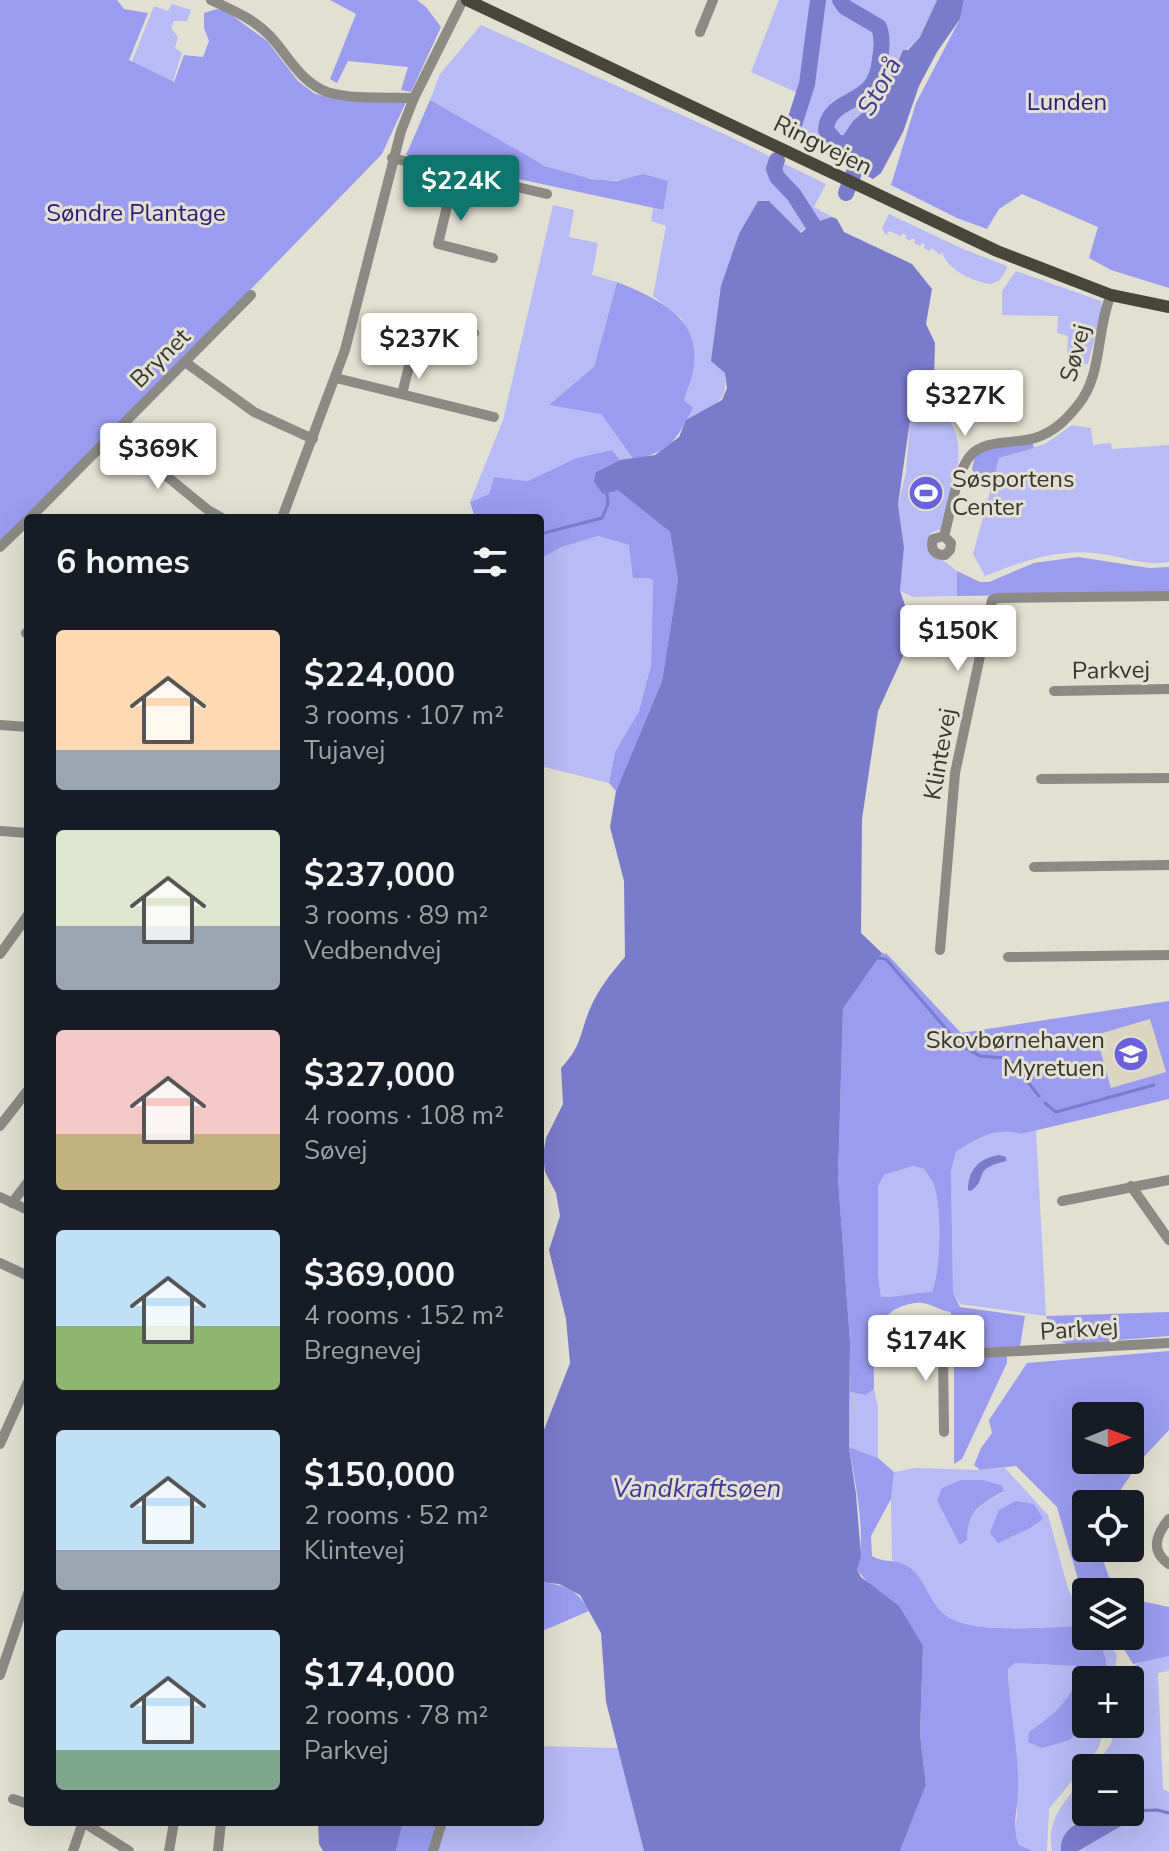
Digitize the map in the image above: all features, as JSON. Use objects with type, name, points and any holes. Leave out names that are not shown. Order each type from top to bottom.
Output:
[{"type":"main road","name":"Ringvejen","points":[[465,0],[997,251],[1111,295],[1169,307]]},
{"type":"street","points":[[211,0],[257,25],[269,35],[300,74],[326,91],[414,98]]},
{"type":"street","points":[[284,514],[336,378],[392,158],[414,98],[465,0]]},
{"type":"street","points":[[700,32],[713,0]]},
{"type":"street","points":[[392,158],[547,194]]},
{"type":"street","points":[[455,173],[438,244],[493,258]]},
{"type":"street","name":"Brynet","points":[[37,514],[251,295]]},
{"type":"street","name":"Søvej","points":[[944,536],[970,455],[990,445],[1046,433],[1058,427],[1081,401],[1091,382],[1111,295]]},
{"type":"street","points":[[402,394],[420,322],[474,333]]},
{"type":"street","points":[[185,362],[254,412],[313,439]]},
{"type":"street","points":[[336,378],[494,417]]},
{"type":"street","points":[[114,433],[215,514]]},
{"type":"street","name":"Brynet","points":[[0,547],[24,526]]},
{"type":"street","name":"Klintevej","points":[[940,950],[955,773],[992,600],[1169,596]]},
{"type":"street","name":"Parkvej","points":[[1054,691],[1169,689]]},
{"type":"street","points":[[0,725],[24,727]]},
{"type":"street","points":[[1041,779],[1169,778]]},
{"type":"street","points":[[0,831],[24,833]]},
{"type":"street","points":[[1034,867],[1169,865]]},
{"type":"street","points":[[0,954],[24,921]]},
{"type":"street","points":[[1008,957],[1169,955]]},
{"type":"street","points":[[0,1126],[24,1095]]},
{"type":"street","points":[[1062,1201],[1169,1180]]},
{"type":"street","points":[[1131,1186],[1169,1240]]},
{"type":"street","points":[[12,1203],[24,1187]]},
{"type":"street","points":[[0,1197],[24,1208]]},
{"type":"street","points":[[0,1263],[24,1274]]},
{"type":"street","points":[[938,1334],[939,1351],[943,1355],[944,1432]]},
{"type":"street","name":"Parkvej","points":[[943,1355],[1169,1343]]},
{"type":"street","points":[[0,1444],[24,1391]]},
{"type":"street","points":[[1169,1519],[1158,1532],[1155,1544],[1158,1555],[1169,1564]]},
{"type":"street","points":[[0,1675],[24,1605]]},
{"type":"street","points":[[13,1799],[24,1803]]},
{"type":"street","points":[[73,1851],[82,1826]]},
{"type":"street","points":[[89,1826],[129,1851]]},
{"type":"street","points":[[169,1851],[173,1826]]},
{"type":"street","points":[[218,1851],[221,1826]]},
{"type":"street","points":[[433,1851],[441,1826]]},
{"type":"shaded area","points":[[779,0],[937,0],[920,37],[904,52],[894,73],[878,94],[879,98],[853,121],[829,156],[786,135],[800,94],[751,72]]},
{"type":"shaded area","points":[[172,4],[191,10],[187,21],[174,21],[171,28],[178,37],[175,48],[182,53],[172,84],[123,84],[154,6],[168,11]]},
{"type":"shaded area","points":[[481,25],[724,134],[826,184],[814,207],[832,217],[812,223],[800,232],[769,201],[725,373],[724,392],[710,408],[686,420],[692,408],[684,400],[690,385],[682,319],[653,296],[666,226],[651,221],[653,208],[663,210],[643,174],[617,180],[564,172],[494,140],[430,100],[440,74]]},
{"type":"shaded area","points":[[553,205],[574,210],[569,237],[598,243],[592,275],[617,282],[594,367],[601,414],[634,460],[620,460],[612,450],[576,458],[528,481],[494,477],[489,494],[470,502],[503,420]]},
{"type":"shaded area","points":[[889,214],[1007,266],[1007,269],[999,281],[990,284],[968,277],[954,269],[942,252],[940,255],[932,248],[930,251],[924,248],[925,244],[920,246],[912,238],[910,241],[905,238],[903,233],[901,236],[889,231],[886,235],[882,228]]},
{"type":"shaded area","points":[[1016,271],[1101,301],[1102,309],[1088,364],[1067,362],[1068,336],[1057,333],[1058,316],[1002,315],[1002,291]]},
{"type":"shaded area","name":"Søsportens Center","points":[[921,406],[939,412],[950,422],[959,450],[955,484],[942,529],[932,532],[929,537],[940,558],[957,571],[957,596],[913,597],[900,591],[904,547],[898,505],[906,472],[910,420],[917,420]]},
{"type":"shaded area","points":[[1072,425],[1091,428],[1093,445],[1111,443],[1112,449],[1169,445],[1169,562],[1150,563],[1095,553],[1066,553],[1025,562],[985,576],[973,554],[999,458],[1045,444]]},
{"type":"shaded area","points":[[598,536],[629,545],[648,578],[653,580],[651,665],[639,711],[615,752],[609,783],[544,767],[544,557],[562,547]]},
{"type":"shaded area","name":"Skovbørnehaven Myretuen","points":[[1151,1019],[1166,1072],[1111,1088],[1096,1035]]},
{"type":"shaded area","points":[[1006,1129],[1021,1134],[1036,1130],[1046,1316],[960,1304],[953,1292],[951,1171],[956,1152],[981,1136]]},
{"type":"shaded area","points":[[913,1166],[924,1169],[937,1196],[939,1239],[935,1281],[932,1292],[881,1297],[878,1275],[878,1186],[884,1175]]},
{"type":"shaded area","points":[[874,1389],[878,1407],[878,1458],[849,1447],[850,1392],[866,1395]]},
{"type":"shaded area","points":[[915,1468],[1005,1468],[1048,1515],[1072,1597],[1072,1627],[992,1628],[957,1622],[944,1615],[892,1560],[894,1472]],"holes":[[[1004,1492],[976,1510],[967,1540],[960,1545],[937,1501]],[[1034,1504],[1036,1525],[1028,1527],[1010,1538]]]},
{"type":"shaded area","points":[[1103,1650],[1113,1650],[1117,1655],[1115,1666],[1106,1666]]},
{"type":"shaded area","points":[[1169,1656],[1169,1671],[1158,1673],[1163,1789],[1169,1792],[1169,1851],[1078,1851],[1121,1826],[1144,1826],[1144,1754],[1104,1754],[1112,1738],[1144,1738],[1144,1666],[1133,1666]]},
{"type":"shaded area","points":[[1015,1663],[1075,1666],[1072,1666],[1072,1689],[1060,1708],[1029,1732],[1070,1740],[1102,1738],[1094,1754],[1072,1754],[1072,1781],[1049,1809],[1047,1851],[1033,1851],[1018,1845],[1014,1836],[1017,1815],[1008,1669]]},
{"type":"shaded area","points":[[544,1746],[618,1748],[644,1851],[436,1851],[444,1826],[544,1826]]},
{"type":"shaded area","points":[[1072,1793],[1073,1826],[1061,1851],[1052,1851],[1052,1829]]},
{"type":"green space","name":"Søndre Plantage","points":[[0,0],[117,0],[124,9],[148,13],[129,60],[174,82],[184,55],[203,57],[209,41],[204,28],[204,13],[217,9],[226,11],[267,41],[298,81],[315,94],[342,100],[406,102],[382,154],[33,514],[24,514],[24,523],[0,548]]},
{"type":"green space","points":[[330,0],[417,0],[426,7],[441,27],[411,92],[401,90],[408,67],[348,61],[337,83],[330,79],[356,14]]},
{"type":"green space","name":"Lunden","points":[[964,0],[1169,0],[1169,288],[1111,270],[1089,258],[1098,227],[1022,194],[999,209],[987,229],[957,218],[891,185],[916,103],[960,19]]},
{"type":"green space","points":[[430,100],[545,166],[591,179],[617,181],[643,174],[668,181],[663,210],[406,155]]},
{"type":"green space","points":[[617,282],[672,311],[692,338],[695,355],[684,400],[693,408],[682,429],[665,448],[634,460],[601,414],[549,405],[594,367]]},
{"type":"green space","points":[[1032,441],[1034,448],[999,458],[992,485],[977,478],[972,469],[975,456],[987,449]]},
{"type":"green space","points":[[612,450],[620,460],[596,472],[611,490],[618,489],[670,532],[678,580],[662,681],[616,791],[609,783],[615,752],[639,711],[651,665],[653,580],[633,578],[629,545],[598,536],[562,547],[544,557],[544,514],[474,514],[470,502],[489,494],[494,477],[528,481],[576,458]]},
{"type":"green space","points":[[1078,557],[1149,568],[1169,567],[1169,593],[957,596],[957,571],[980,582],[989,582],[1034,563]]},
{"type":"green space","points":[[882,953],[887,954],[961,1033],[1169,1001],[1169,1099],[1021,1134],[995,1132],[956,1152],[951,1171],[953,1292],[960,1307],[1025,1316],[1020,1346],[951,1352],[951,1312],[920,1303],[900,1307],[881,1324],[875,1348],[874,1389],[866,1395],[850,1392],[850,1342],[838,1178],[843,1009]],"holes":[[[1150,1019],[1166,1072],[1111,1088],[1096,1035]],[[913,1166],[924,1169],[937,1196],[939,1239],[935,1282],[932,1292],[881,1297],[878,1275],[878,1186],[884,1175]]]},
{"type":"green space","points":[[1169,1312],[1169,1336],[1068,1344],[1055,1340],[1046,1316]]},
{"type":"green space","points":[[1169,1351],[1169,1430],[1144,1457],[1144,1402],[1072,1402],[1072,1474],[1131,1474],[1121,1490],[1072,1490],[1072,1559],[1057,1507],[1016,1466],[980,1470],[974,1465],[992,1433],[989,1420],[1027,1363]]},
{"type":"green space","points":[[1007,1356],[1007,1363],[962,1459],[954,1464],[954,1358]]},
{"type":"green space","points":[[849,1447],[878,1458],[894,1472],[891,1499],[871,1536],[872,1556],[903,1564],[913,1570],[945,1615],[958,1622],[992,1628],[1072,1627],[1072,1650],[1103,1650],[1106,1666],[1015,1663],[1008,1669],[1018,1774],[1015,1832],[1019,1845],[1033,1851],[900,1851],[926,1785],[920,1734],[923,1646],[857,1570],[861,1541]]},
{"type":"green space","points":[[961,1480],[982,1480],[1001,1485],[1004,1491],[976,1510],[970,1521],[967,1540],[960,1545],[937,1501],[942,1488]]},
{"type":"green space","points":[[1016,1501],[1034,1504],[1043,1518],[998,1543],[990,1533],[999,1510]]},
{"type":"green space","points":[[1073,1562],[1104,1562],[1109,1578],[1078,1578]]},
{"type":"green space","points":[[544,1583],[569,1589],[589,1611],[544,1630]]},
{"type":"green space","points":[[1144,1602],[1169,1607],[1169,1656],[1133,1664],[1124,1650],[1144,1650]]},
{"type":"green space","points":[[1072,1689],[1072,1738],[1042,1748],[1028,1742],[1029,1732],[1053,1714]]},
{"type":"green space","points":[[402,1826],[437,1826],[428,1851],[396,1851]]},
{"type":"water","points":[[937,0],[964,0],[960,19],[937,52],[919,86],[903,132],[881,173],[873,179],[829,156],[853,121],[879,98],[878,94],[894,72],[903,50],[908,50],[920,37]]},
{"type":"water","name":"Vandkraftsøen","points":[[758,201],[769,201],[801,233],[812,223],[832,217],[837,219],[844,232],[912,264],[932,289],[926,324],[935,343],[934,377],[920,397],[917,420],[910,420],[898,505],[904,547],[900,591],[905,605],[904,654],[878,711],[862,819],[861,933],[882,953],[843,1009],[838,1178],[850,1342],[849,1447],[861,1556],[857,1570],[861,1577],[899,1606],[923,1646],[920,1734],[926,1785],[900,1851],[644,1851],[606,1702],[601,1633],[580,1595],[559,1584],[544,1582],[544,1430],[570,1363],[566,1319],[549,1250],[560,1216],[556,1193],[545,1172],[544,1149],[546,1138],[563,1104],[561,1068],[576,1048],[596,996],[625,957],[624,881],[610,827],[616,791],[662,681],[678,580],[670,532],[618,490],[603,494],[594,482],[596,472],[620,460],[655,455],[679,437],[686,420],[722,400],[727,388],[725,373],[711,361],[721,286],[739,234]]},
{"type":"water","points":[[999,1155],[1006,1157],[1006,1161],[984,1171],[976,1186],[968,1190],[976,1166]]},
{"type":"water","points":[[318,1826],[402,1826],[396,1851],[323,1851],[319,1844]]},
{"type":"water","points":[[1074,1826],[1121,1826],[1078,1851],[1061,1851],[1067,1832]]},
{"type":"waterway","points":[[792,131],[807,84],[818,0]]},
{"type":"waterway","points":[[840,0],[845,7],[879,27],[882,39],[879,67],[871,85],[836,110],[826,130],[837,143],[857,143]]},
{"type":"waterway","name":"Storå","points":[[846,193],[855,170],[868,152]]},
{"type":"waterway","points":[[777,160],[774,169],[777,177],[794,195],[822,239]]},
{"type":"waterway","points":[[544,533],[602,518],[608,504],[607,493]]},
{"type":"waterway","points":[[878,958],[886,959],[960,1045],[980,1056],[1004,1058],[1013,1064],[1039,1096]]},
{"type":"waterway","points":[[1045,1103],[1056,1112],[1154,1085]]},
{"type":"waterway","points":[[1144,1810],[1169,1813]]},
{"type":"place","name":"Søsportens Center","points":[[926,493]]},
{"type":"place","name":"Skovbørnehaven Myretuen","points":[[1131,1054]]}]
